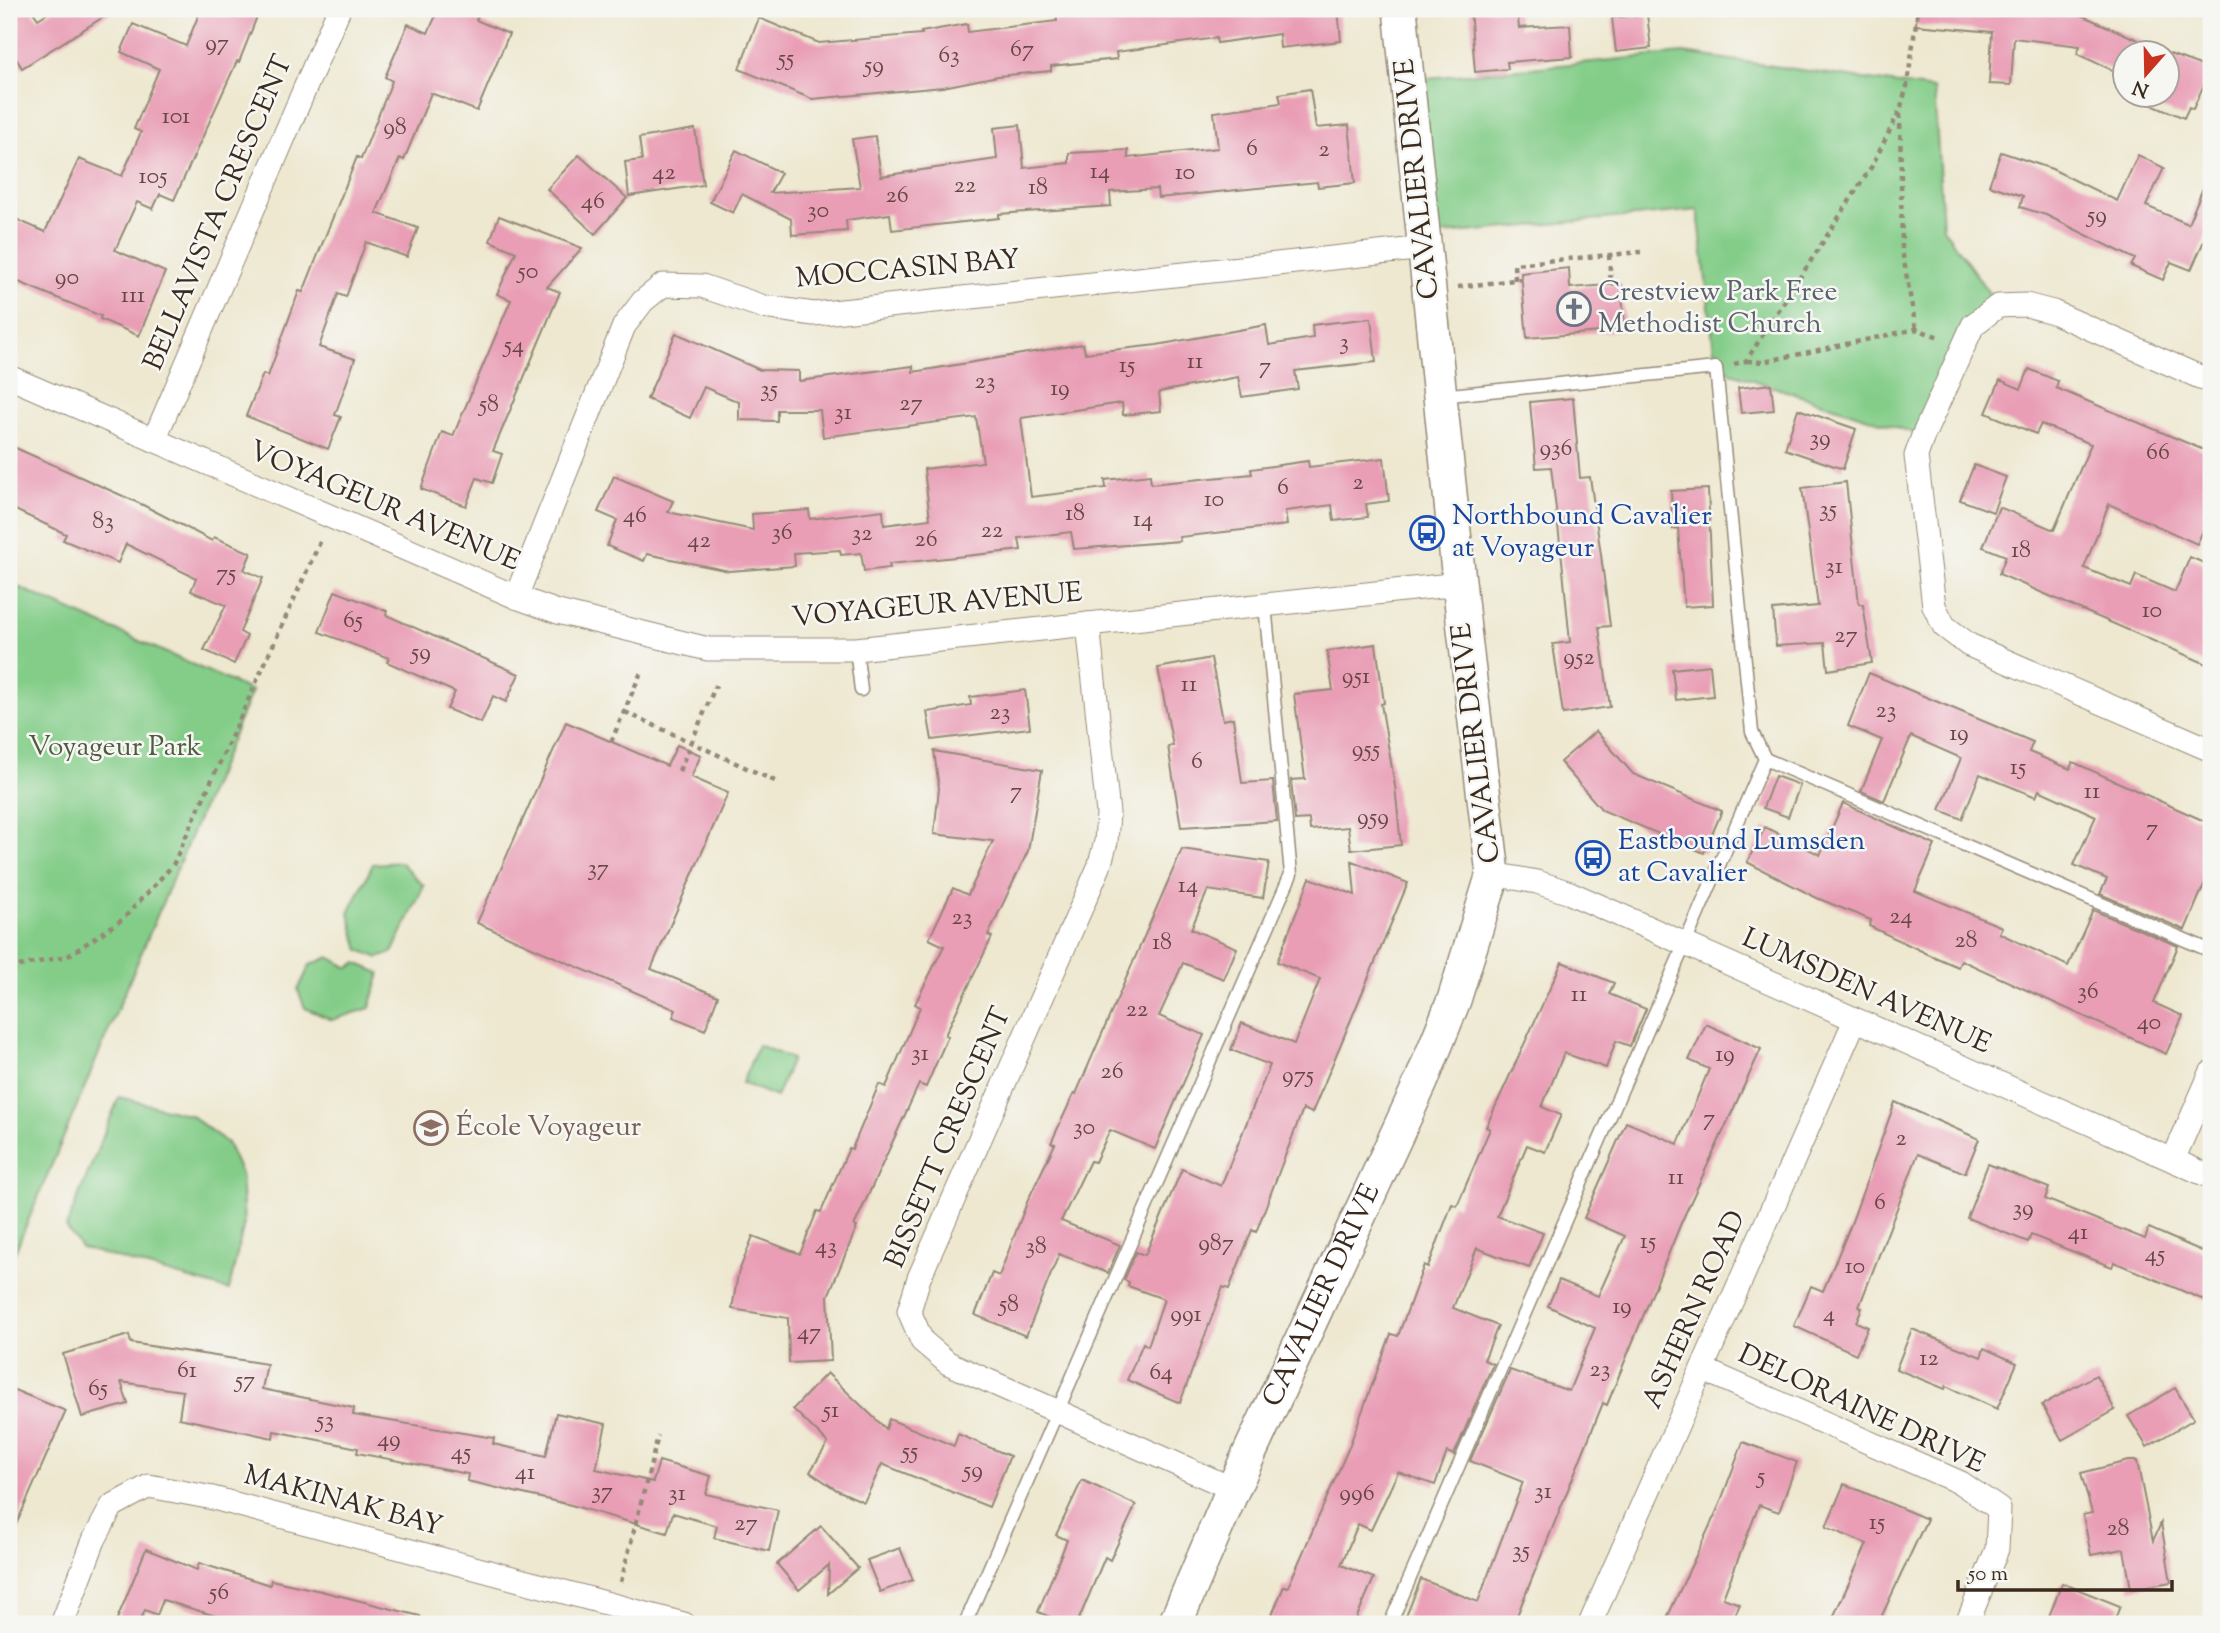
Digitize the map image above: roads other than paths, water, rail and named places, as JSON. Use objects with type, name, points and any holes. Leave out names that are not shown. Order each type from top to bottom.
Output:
[{"type":"street","name":"BELLAVISTA CRESCENT","points":[[154,440],[339,9]]},
{"type":"street","name":"CAVALIER DRIVE","points":[[1175,1624],[1233,1489],[1421,1082],[1458,988],[1493,874],[1459,584],[1401,9]]},
{"type":"street","name":"MOCCASIN BAY","points":[[516,597],[624,326],[643,301],[663,285],[702,286],[764,307],[814,314],[1425,248]]},
{"type":"street","points":[[2211,382],[2053,312],[2026,305],[1998,306],[1973,325],[1961,346],[1916,456],[1934,606],[1944,626],[1969,645],[2211,750]]},
{"type":"street","name":"VOYAGEUR AVENUE","points":[[9,377],[516,597],[558,612],[708,649],[856,649],[1459,584]]},
{"type":"street","name":"BISSETT CRESCENT","points":[[1088,624],[1108,813],[1106,842],[1099,867],[919,1278],[909,1311],[922,1341],[948,1363],[1058,1409],[1233,1489]]},
{"type":"street","name":"LUMSDEN AVENUE","points":[[1493,874],[1537,882],[1570,893],[2211,1177]]},
{"type":"street","name":"ASHERN ROAD","points":[[1590,1624],[1854,1020]]},
{"type":"street","points":[[2173,1160],[2211,1073]]},
{"type":"street","name":"DELORAINE DRIVE","points":[[1702,1369],[1961,1483],[1999,1509],[1997,1549],[1967,1624]]},
{"type":"street","name":"MAKINAK BAY","points":[[62,1624],[94,1541],[112,1506],[149,1486],[213,1499],[684,1624]]},
{"type":"lane","points":[[1440,397],[1716,368],[1752,732],[1765,759],[2211,951]]},
{"type":"lane","points":[[965,1624],[1291,874],[1265,605]]},
{"type":"lane","points":[[856,649],[861,690]]},
{"type":"lane","points":[[1390,1624],[1765,759]]},
{"type":"place","name":"Crestview Park Free Methodist Church","points":[[1574,309]]},
{"type":"place","name":"Northbound Cavalier at Voyageur","points":[[1427,533]]},
{"type":"place","name":"Eastbound Lumsden at Cavalier","points":[[1593,858]]},
{"type":"place","name":"École Voyageur","points":[[431,1128]]},
{"type":"park label","name":"Voyageur Park","points":[[115,748]]}]
